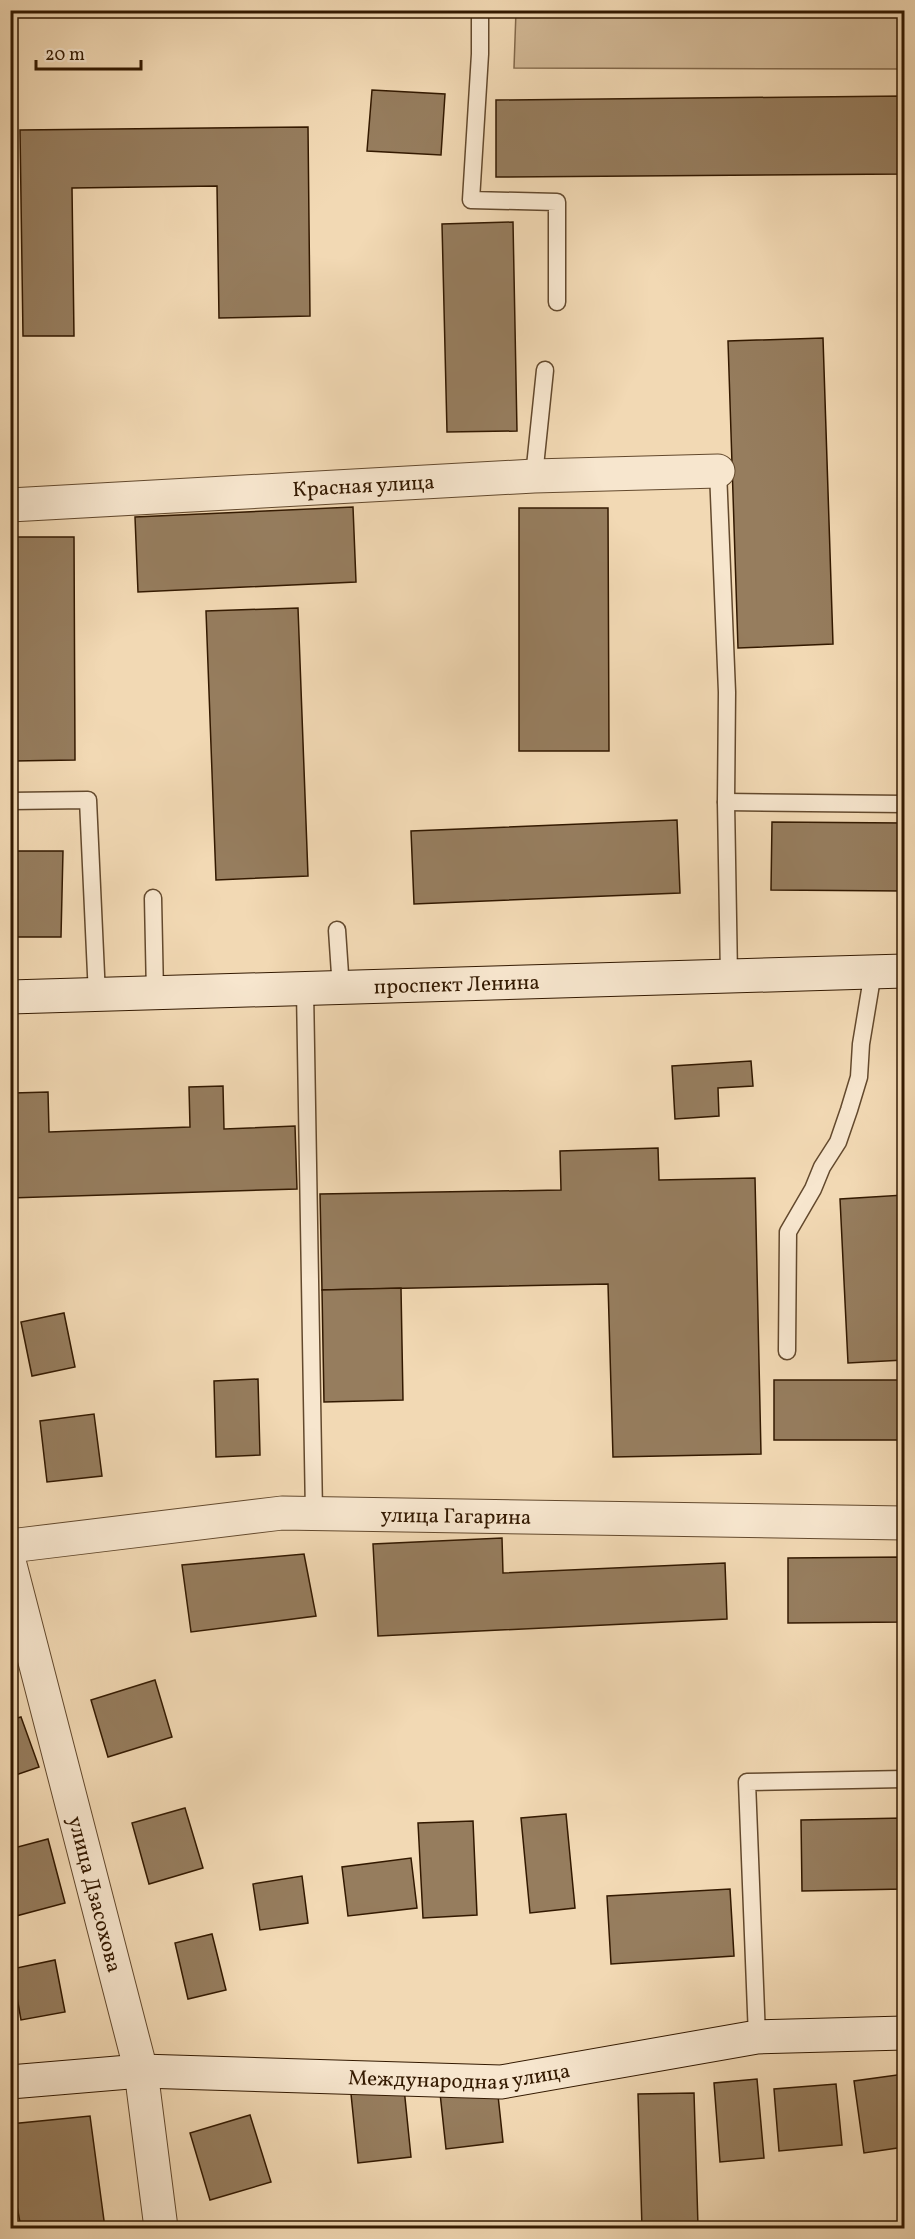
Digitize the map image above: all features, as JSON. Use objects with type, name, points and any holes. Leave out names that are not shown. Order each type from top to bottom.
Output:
[{"type":"street","name":"Красная улица","points":[[10,505],[534,476],[718,471]]},
{"type":"street","name":"проспект Ленина","points":[[10,997],[889,972]]},
{"type":"street","name":"улица Гагарина","points":[[10,1546],[282,1513],[904,1523]]},
{"type":"street","name":"улица Дзасохова","points":[[10,1565],[141,2071],[161,2229]]},
{"type":"street","name":"Международная улица","points":[[10,2082],[141,2071],[501,2082],[757,2037],[904,2033]]},
{"type":"lane","points":[[480,10],[480,54],[471,200],[557,202],[557,302]]},
{"type":"lane","points":[[534,476],[545,370]]},
{"type":"lane","points":[[718,471],[727,692],[729,977]]},
{"type":"lane","points":[[10,801],[88,800],[97,996]]},
{"type":"lane","points":[[726,802],[904,804]]},
{"type":"lane","points":[[153,898],[155,993]]},
{"type":"lane","points":[[338,930],[340,988]]},
{"type":"lane","points":[[787,1351],[788,1232],[813,1190],[822,1167],[838,1142],[859,1077],[861,1044],[889,972]]},
{"type":"lane","points":[[305,990],[314,1514]]},
{"type":"lane","points":[[757,2037],[747,1782],[904,1779]]},
{"type":"shaded area","points":[[516,11],[904,11],[904,69],[514,68]]},
{"type":"building","points":[[372,90],[445,94],[441,155],[367,151]]},
{"type":"building","points":[[904,96],[904,174],[496,177],[496,100]]},
{"type":"building","points":[[308,127],[310,316],[219,318],[217,186],[72,188],[74,336],[23,336],[20,130]]},
{"type":"building","points":[[513,222],[517,431],[447,432],[442,224]]},
{"type":"building","points":[[823,338],[833,644],[738,648],[728,341]]},
{"type":"building","points":[[353,507],[356,582],[138,592],[135,517]]},
{"type":"building","points":[[519,508],[608,508],[609,751],[519,751]]},
{"type":"building","points":[[10,537],[74,537],[75,760],[14,761]]},
{"type":"building","points":[[298,608],[308,876],[216,880],[206,611]]},
{"type":"building","points":[[677,820],[680,893],[414,904],[411,831]]},
{"type":"building","points":[[772,822],[904,823],[904,891],[771,890]]},
{"type":"building","points":[[10,851],[63,851],[61,937],[10,937]]},
{"type":"building","points":[[751,1061],[753,1086],[718,1088],[719,1116],[675,1119],[672,1066]]},
{"type":"building","points":[[223,1086],[224,1129],[295,1126],[297,1189],[10,1198],[10,1134],[15,1134],[14,1093],[48,1092],[49,1132],[190,1127],[189,1087]]},
{"type":"building","points":[[902,1108],[904,1108],[904,1165]]},
{"type":"building","points":[[658,1148],[659,1180],[755,1178],[761,1454],[613,1457],[608,1284],[322,1290],[320,1194],[561,1190],[560,1151]]},
{"type":"building","points":[[904,1195],[904,1360],[848,1363],[840,1199]]},
{"type":"building","points":[[401,1288],[403,1400],[324,1402],[322,1290]]},
{"type":"building","points":[[64,1313],[75,1367],[32,1376],[21,1322]]},
{"type":"building","points":[[258,1379],[260,1455],[216,1457],[214,1381]]},
{"type":"building","points":[[774,1380],[904,1380],[904,1440],[774,1440]]},
{"type":"building","points":[[94,1414],[102,1476],[47,1482],[40,1421]]},
{"type":"building","points":[[502,1538],[503,1573],[725,1563],[727,1619],[378,1636],[373,1544]]},
{"type":"building","points":[[304,1554],[316,1616],[191,1632],[182,1565]]},
{"type":"building","points":[[904,1557],[904,1622],[788,1623],[788,1558]]},
{"type":"building","points":[[155,1680],[172,1737],[108,1757],[91,1700]]},
{"type":"building","points":[[21,1717],[39,1767],[10,1777],[10,1720]]},
{"type":"building","points":[[185,1808],[203,1868],[149,1884],[132,1823]]},
{"type":"building","points":[[566,1814],[575,1908],[530,1913],[521,1818]]},
{"type":"building","points":[[904,1818],[904,1889],[802,1891],[801,1820]]},
{"type":"building","points":[[473,1821],[477,1915],[423,1918],[418,1823]]},
{"type":"building","points":[[48,1839],[65,1903],[16,1916],[10,1896],[10,1849]]},
{"type":"building","points":[[411,1858],[417,1908],[348,1916],[342,1867]]},
{"type":"building","points":[[302,1876],[308,1923],[260,1930],[253,1884]]},
{"type":"building","points":[[730,1889],[734,1956],[611,1964],[607,1896]]},
{"type":"building","points":[[212,1934],[226,1990],[188,1999],[175,1943]]},
{"type":"building","points":[[55,1960],[65,2012],[21,2020],[12,1969]]},
{"type":"building","points":[[904,2074],[904,2147],[864,2153],[854,2081]]},
{"type":"building","points":[[757,2079],[764,2158],[720,2162],[714,2083]]},
{"type":"building","points":[[836,2084],[842,2145],[779,2151],[774,2089]]},
{"type":"building","points":[[497,2086],[503,2142],[446,2149],[440,2093]]},
{"type":"building","points":[[404,2088],[411,2157],[358,2163],[351,2094]]},
{"type":"building","points":[[694,2093],[698,2226],[642,2228],[638,2094]]},
{"type":"building","points":[[250,2115],[271,2182],[210,2200],[190,2133]]},
{"type":"building","points":[[90,2116],[105,2228],[21,2228],[17,2206],[10,2207],[10,2124]]}]
